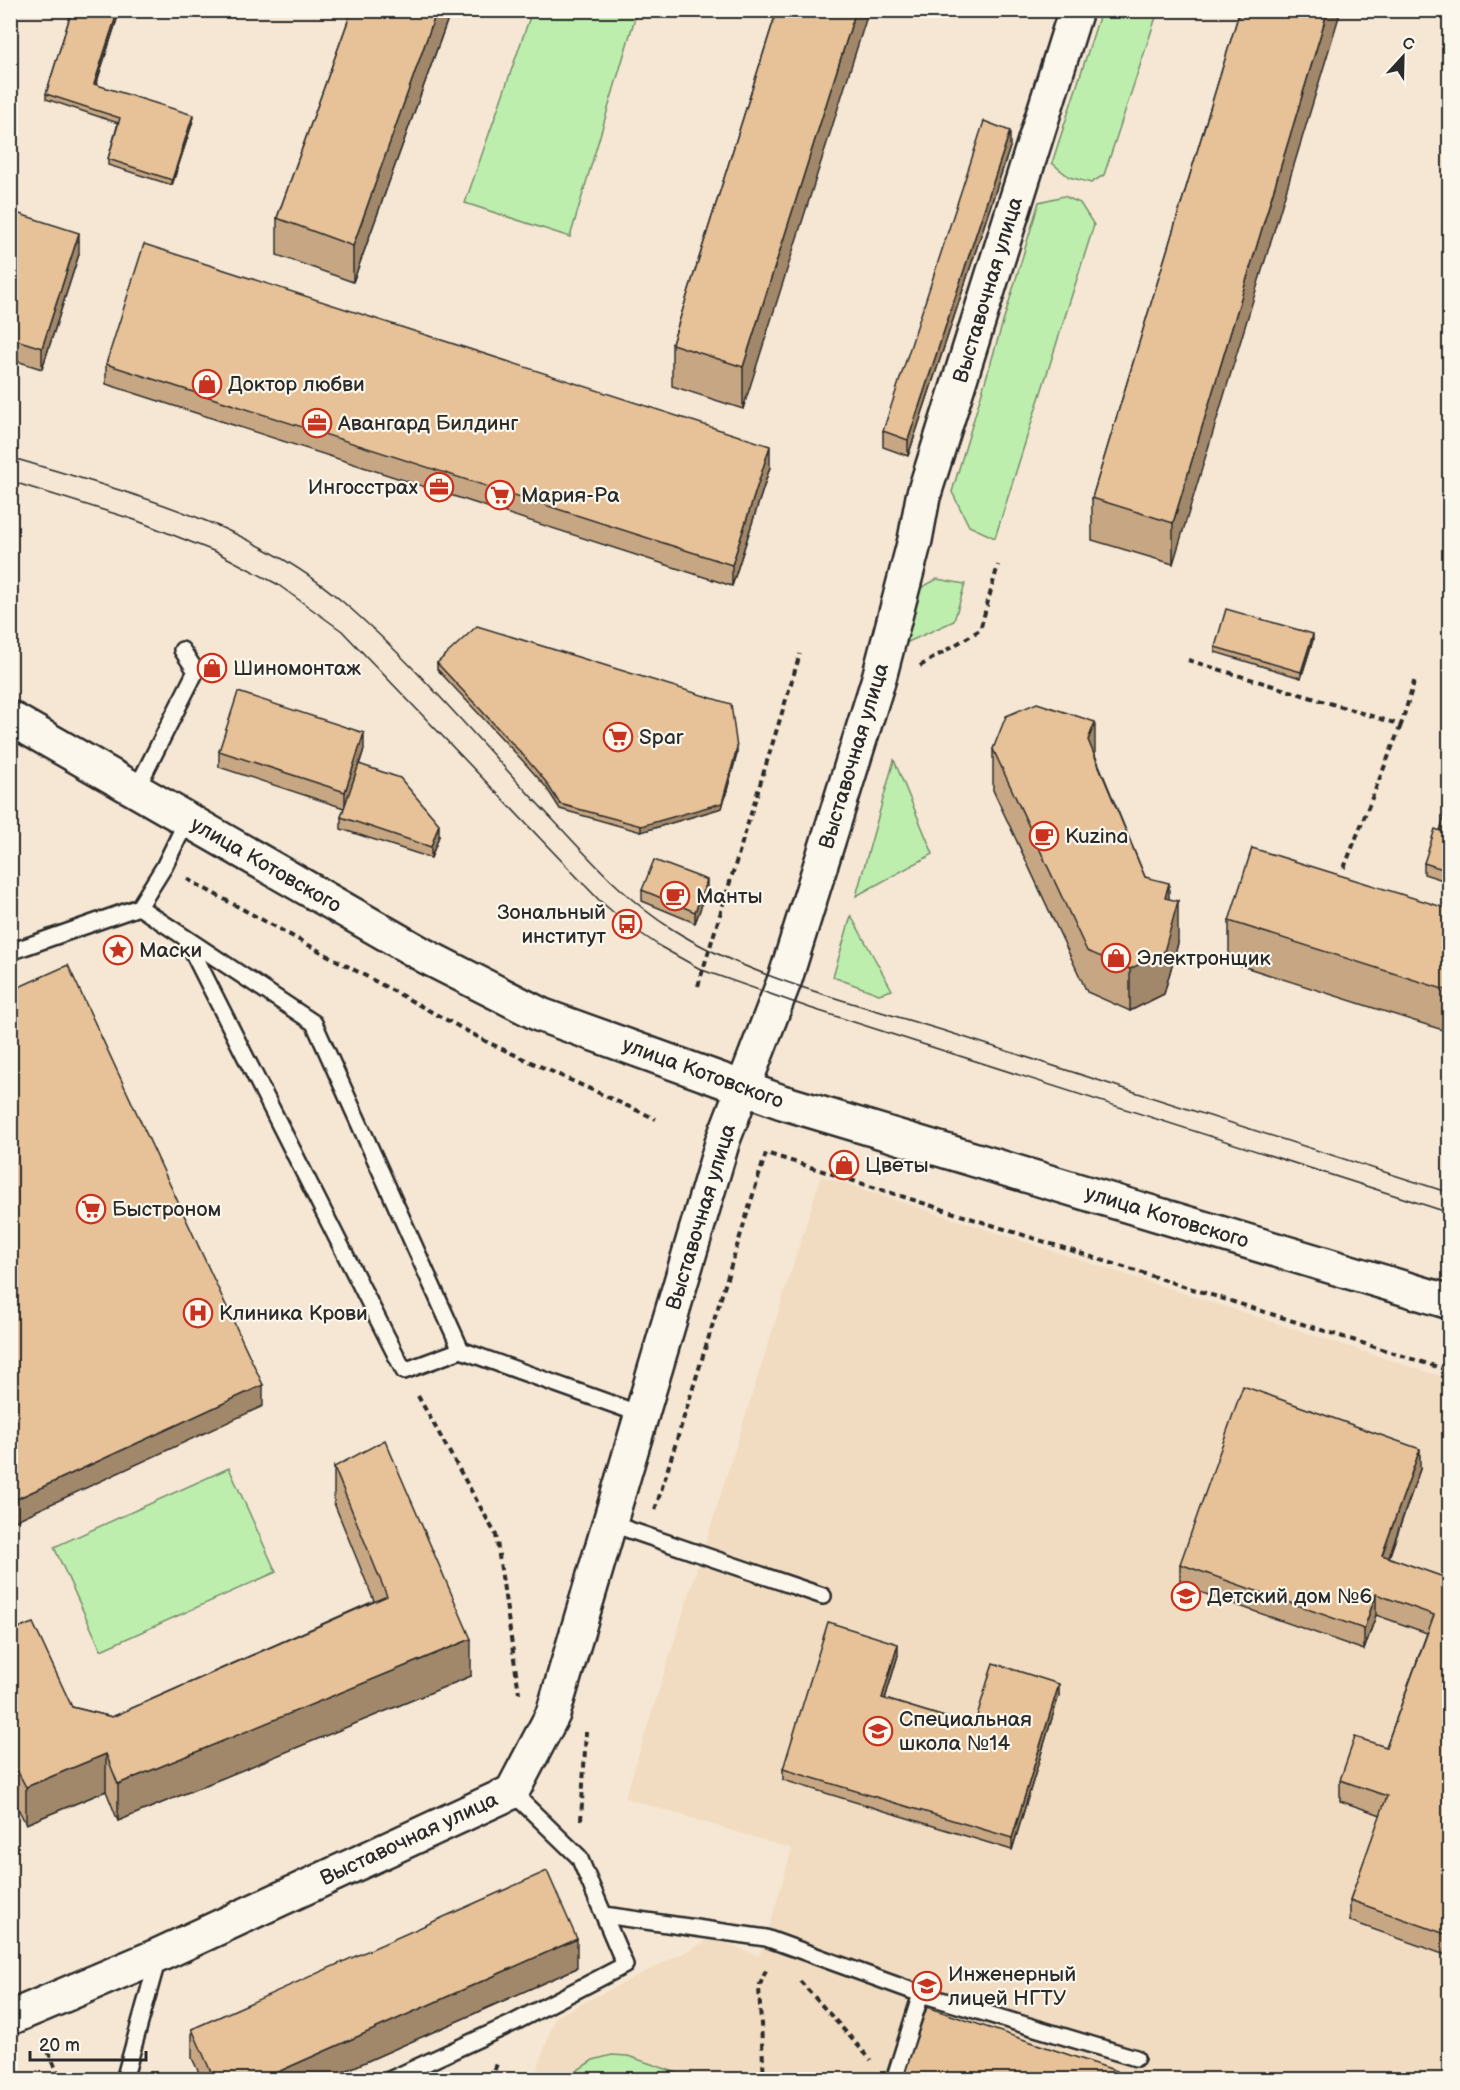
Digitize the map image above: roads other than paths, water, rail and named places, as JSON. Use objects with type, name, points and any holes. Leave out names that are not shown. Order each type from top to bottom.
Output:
[{"type":"street","name":"Выставочная улица","points":[[10,2018],[159,1955],[512,1792],[553,1714],[723,1140],[782,989],[875,689],[915,540],[923,496],[1076,10]]},
{"type":"street","name":"улица Котовского","points":[[10,718],[424,956],[541,1015],[793,1106],[1449,1302]]},
{"type":"lane","points":[[136,790],[196,671],[182,650]]},
{"type":"lane","points":[[10,952],[139,908],[164,867],[188,820]]},
{"type":"lane","points":[[139,908],[314,1023],[461,1350]]},
{"type":"lane","points":[[186,940],[404,1371],[461,1350],[640,1414]]},
{"type":"lane","points":[[609,1523],[823,1596]]},
{"type":"lane","points":[[389,2079],[513,2023],[625,1965],[579,1857],[512,1792]]},
{"type":"lane","points":[[604,1915],[766,1938],[921,1994],[1136,2058]]},
{"type":"lane","points":[[124,2079],[159,1955]]},
{"type":"lane","points":[[894,2079],[921,1994]]},
{"type":"tram line","points":[[10,457],[141,497],[185,513],[227,530],[307,574],[343,602],[398,653],[611,880],[656,918],[703,947],[772,976],[844,1001],[951,1033],[1450,1193]]},
{"type":"tram line","points":[[10,481],[135,520],[216,552],[277,584],[342,631],[599,900],[627,924],[661,947],[702,970],[810,1008],[1450,1213]]},
{"type":"place","name":"Доктор любви","points":[[207,384]]},
{"type":"place","name":"Авангард Билдинг","points":[[317,423]]},
{"type":"place","name":"Ингосстрах","points":[[439,487]]},
{"type":"place","name":"Мария-Ра","points":[[500,495]]},
{"type":"place","name":"Шиномонтаж","points":[[212,668]]},
{"type":"place","name":"Spar","points":[[618,737]]},
{"type":"place","name":"Kuzina","points":[[1044,836]]},
{"type":"place","name":"Манты","points":[[675,896]]},
{"type":"place","name":"Зональный институт","points":[[627,924]]},
{"type":"place","name":"Маски","points":[[118,950]]},
{"type":"place","name":"Электронщик","points":[[1116,958]]},
{"type":"place","name":"Цветы","points":[[844,1165]]},
{"type":"place","name":"Быстроном","points":[[91,1209]]},
{"type":"place","name":"Клиника Крови","points":[[198,1313]]},
{"type":"place","name":"Детский дом №6","points":[[1186,1596]]},
{"type":"place","name":"Специальная школа №14","points":[[878,1731]]},
{"type":"place","name":"Инженерный лицей НГТУ","points":[[927,1986]]}]
